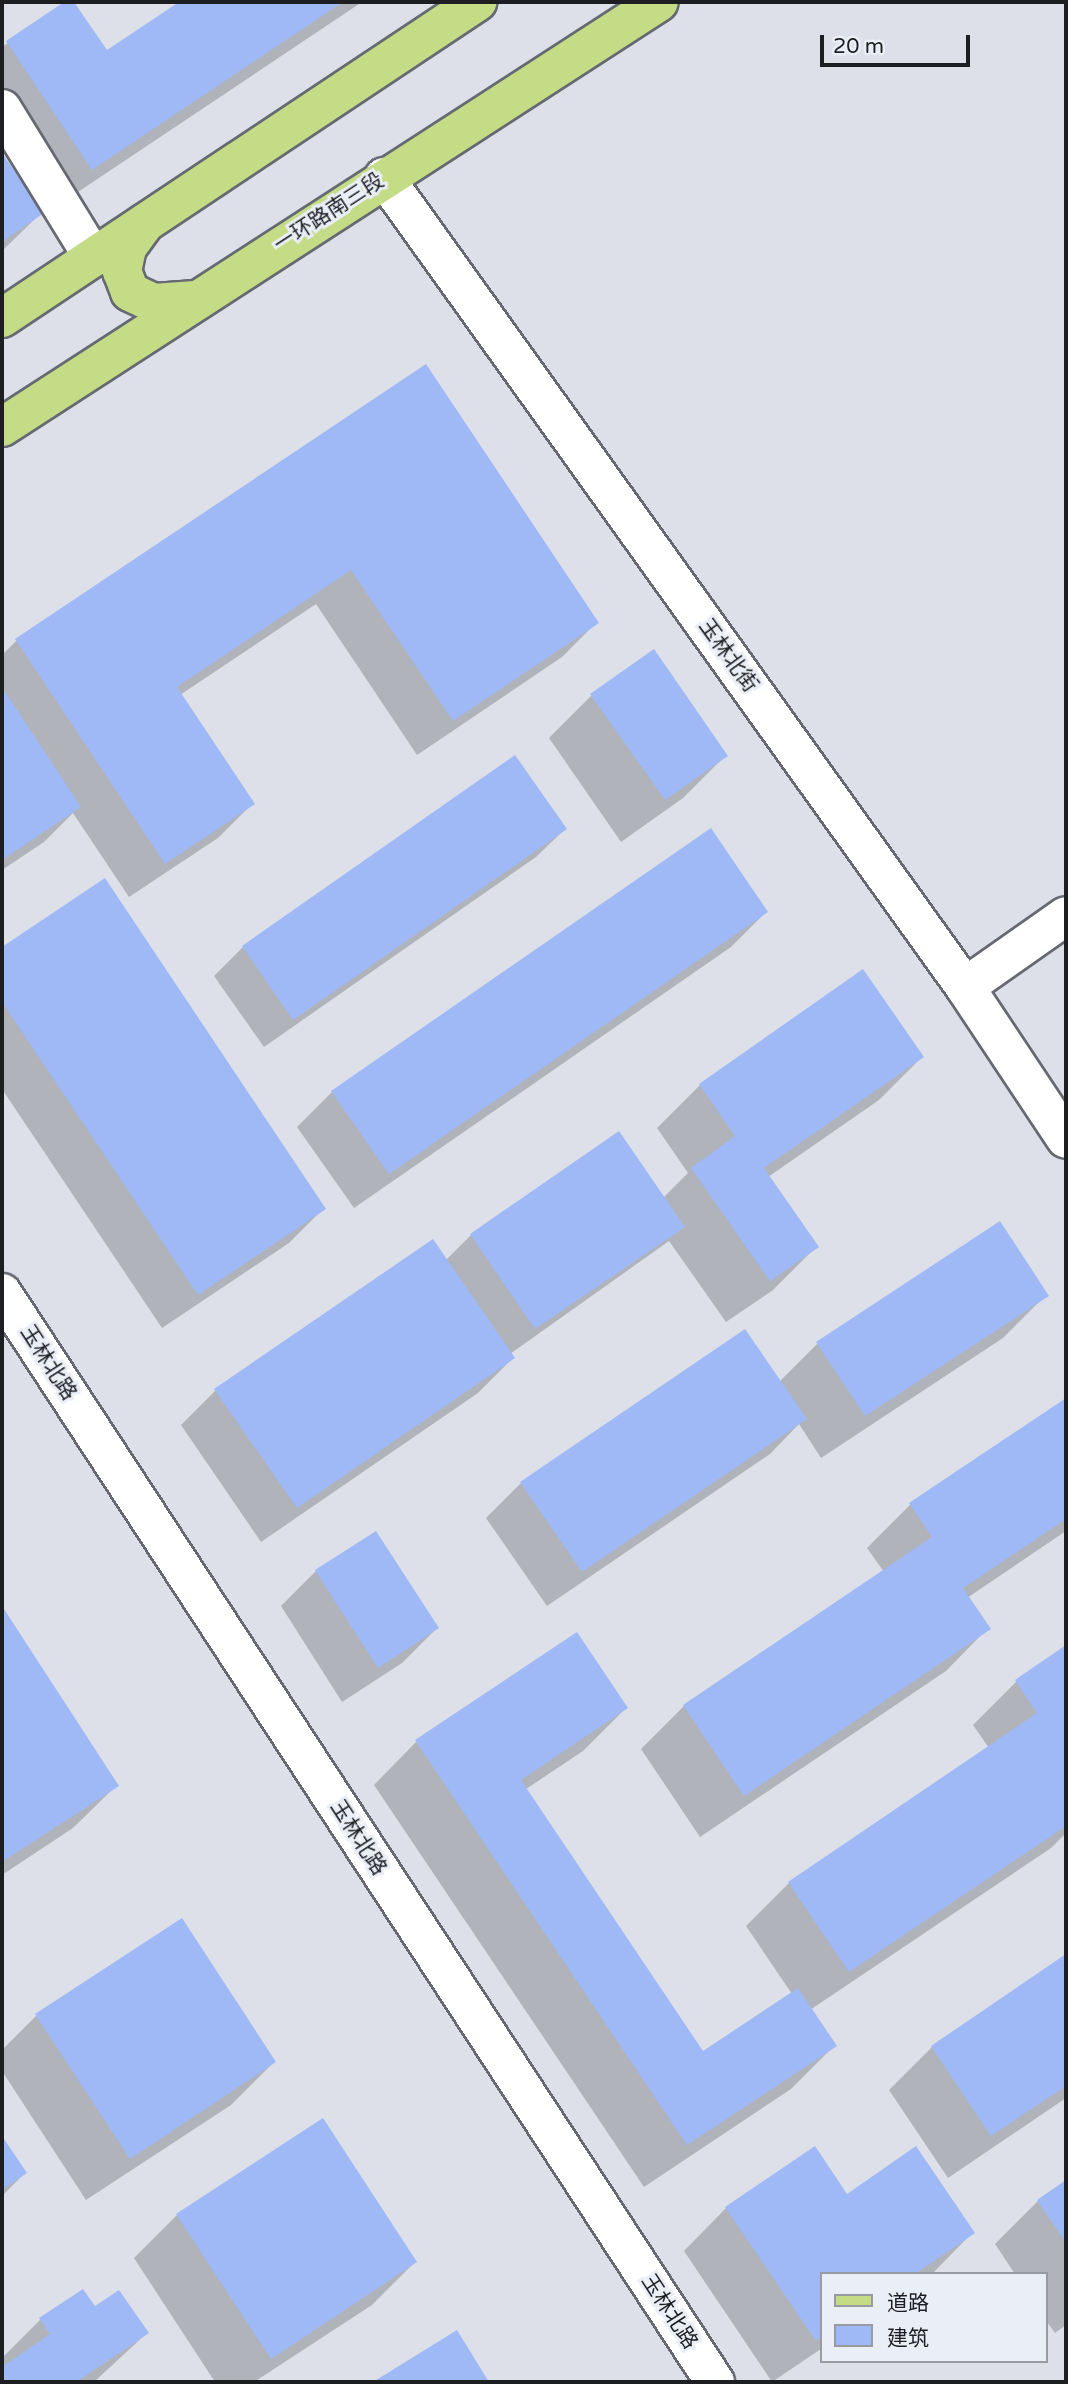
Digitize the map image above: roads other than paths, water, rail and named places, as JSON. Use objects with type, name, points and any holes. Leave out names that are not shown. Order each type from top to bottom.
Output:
[{"type":"main road","points":[[2,318],[477,2]]},
{"type":"main road","name":"一环路南三段","points":[[2,427],[384,177],[659,2]]},
{"type":"main road","points":[[146,222],[127,248],[122,271],[130,292],[154,303],[195,300]]},
{"type":"street","points":[[2,109],[93,257]]},
{"type":"street","name":"玉林北街","points":[[384,177],[965,987],[1066,1139]]},
{"type":"street","points":[[965,987],[1066,916]]},
{"type":"street","name":"玉林北路","points":[[2,1293],[715,2382]]}]
